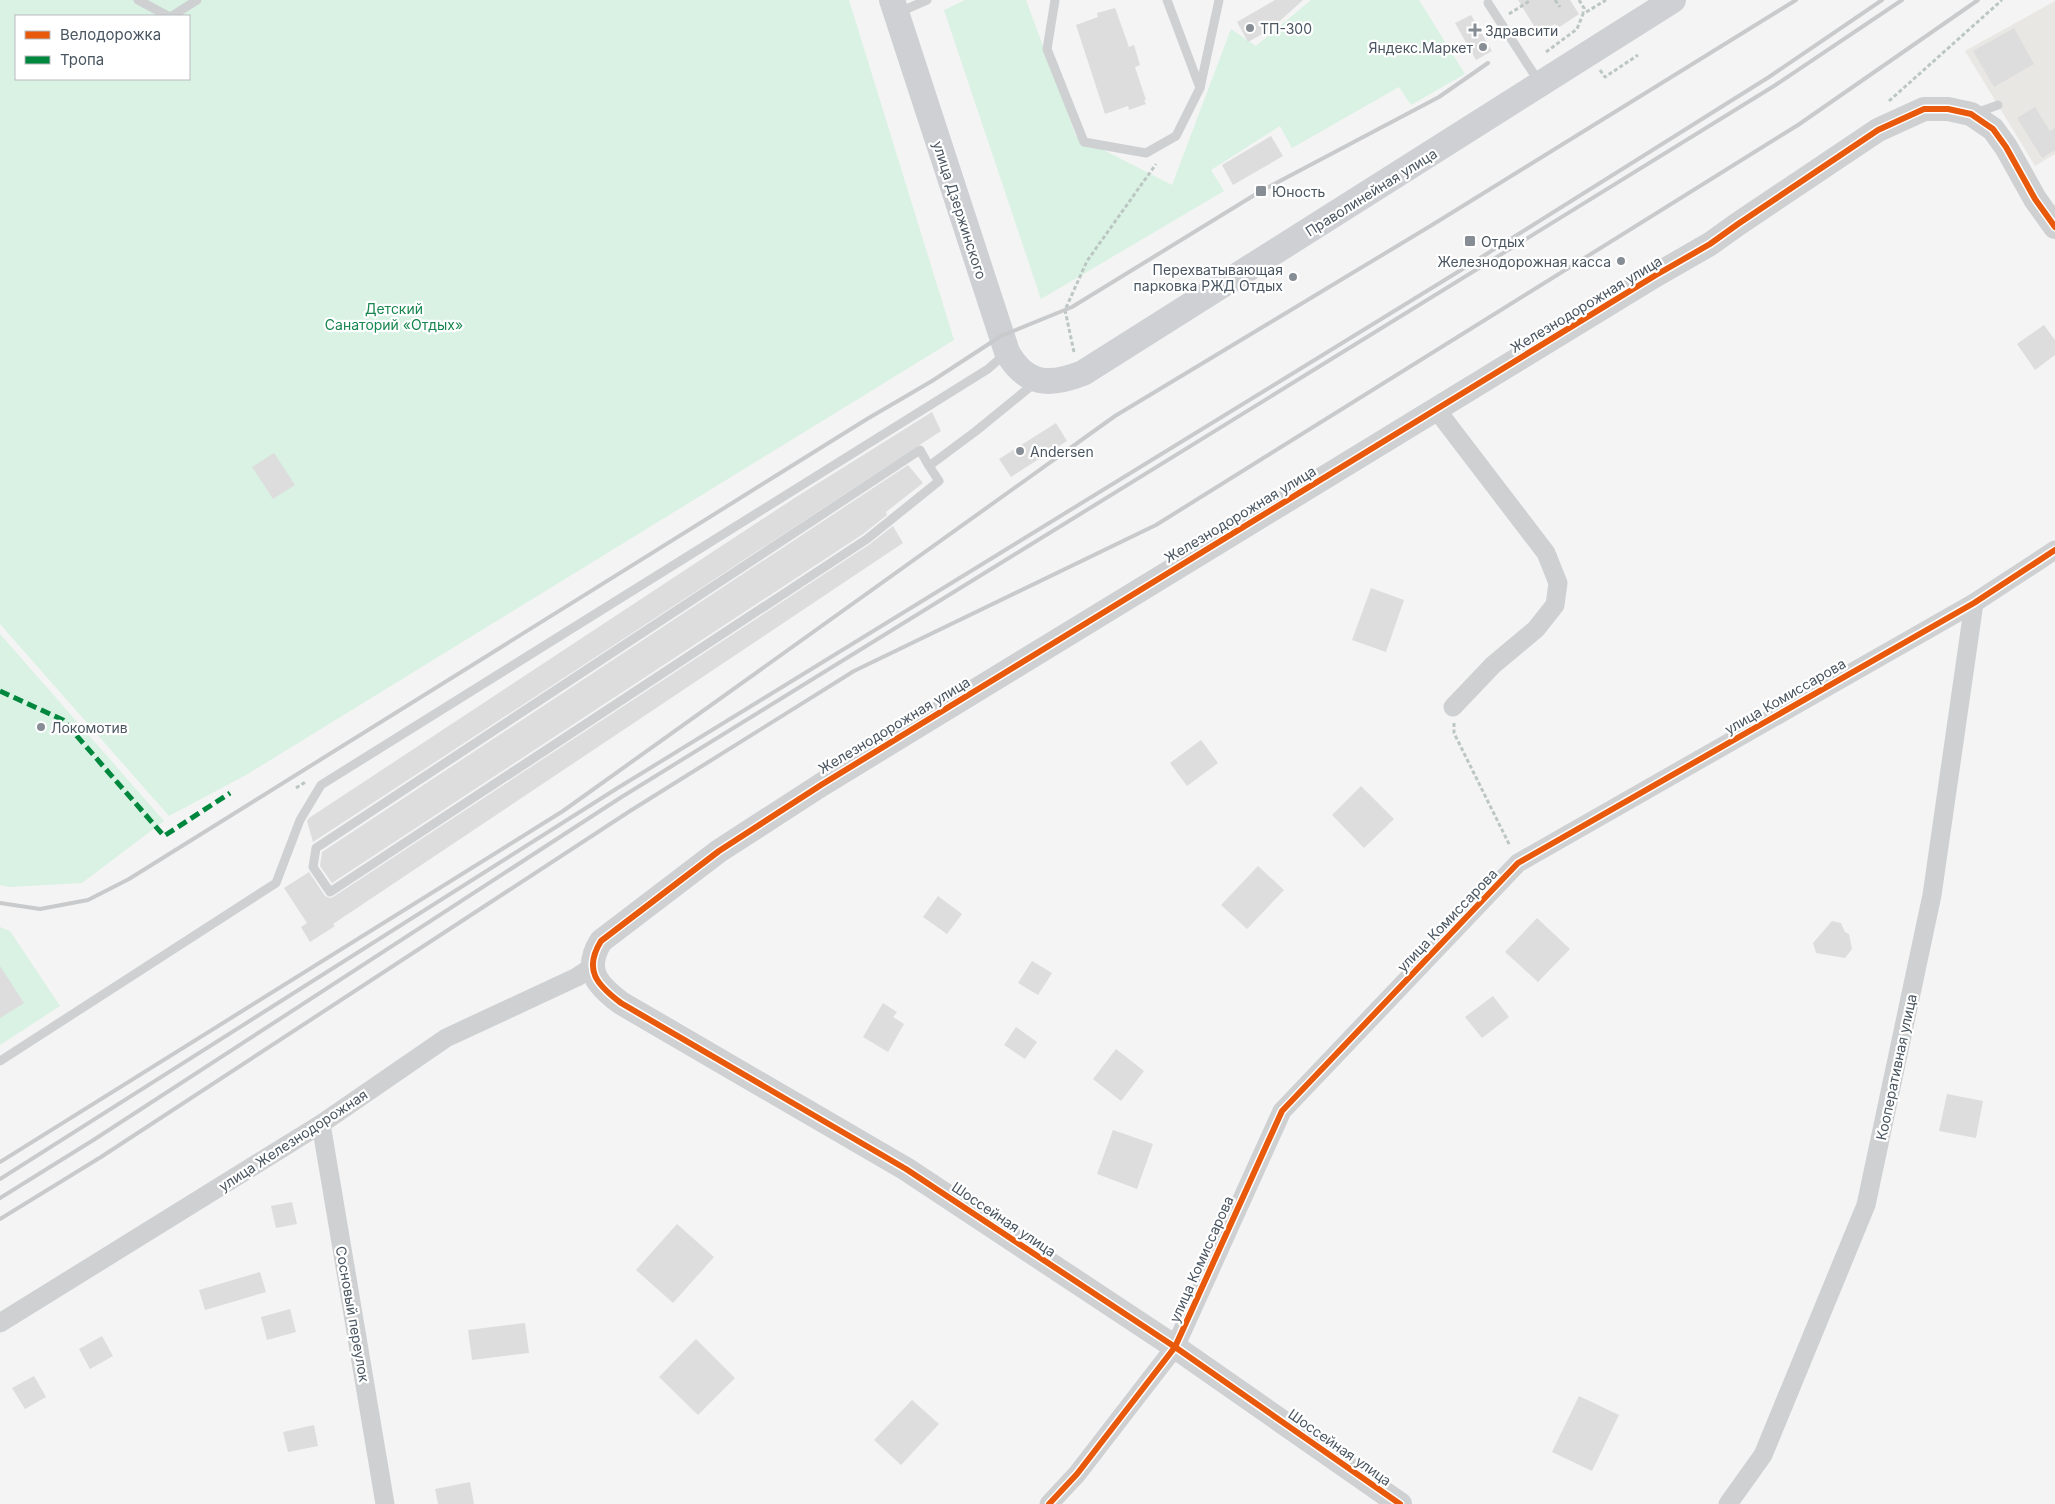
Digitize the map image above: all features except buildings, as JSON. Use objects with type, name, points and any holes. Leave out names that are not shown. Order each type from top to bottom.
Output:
[{"type":"main road","name":"Праволинейная улица","points":[[1075,376],[1534,75],[1673,0]]},
{"type":"main road","name":"улица Дзержинского","points":[[894,7],[1007,352],[1015,366],[1038,380]]},
{"type":"main road","points":[[1038,380],[1075,376]]},
{"type":"street","name":"Железнодорожная улица","points":[[592,967],[594,953],[601,941],[742,836],[829,780],[1656,275],[1710,244],[1878,130],[1924,109],[1948,109],[1972,114]]},
{"type":"street","points":[[1972,114],[1993,129],[2006,147],[2035,199],[2055,227]]},
{"type":"street","points":[[1436,409],[1546,553],[1558,583],[1555,605],[1536,629],[1493,665],[1453,707]]},
{"type":"street","name":"улица Комиссарова","points":[[1049,1504],[1077,1474],[1175,1347],[1282,1111],[1518,863],[1974,603],[2055,550]]},
{"type":"street","name":"Кооперативная улица","points":[[1728,1504],[1763,1455],[1866,1204],[1932,895],[1974,603]]},
{"type":"street","name":"улица Железнодорожная","points":[[0,1322],[321,1124],[446,1038],[576,977],[592,967]]},
{"type":"street","name":"Шоссейная улица","points":[[592,967],[597,982],[621,1003],[906,1169],[1175,1347],[1400,1504]]},
{"type":"street","name":"Сосновый переулок","points":[[321,1124],[385,1504]]},
{"type":"lane","points":[[138,0],[166,15]]},
{"type":"lane","points":[[174,15],[197,0]]},
{"type":"lane","points":[[894,7],[927,0]]},
{"type":"lane","points":[[1055,0],[1047,49],[1084,142],[1146,153],[1176,136],[1200,88],[1219,0]]},
{"type":"lane","points":[[1167,0],[1200,88]]},
{"type":"lane","points":[[1488,2],[1534,75]]},
{"type":"lane","points":[[1972,114],[1998,105]]},
{"type":"lane","points":[[0,1061],[276,883],[300,820],[321,785],[988,368],[1007,352]]},
{"type":"lane","points":[[929,466],[976,431],[1038,380]]},
{"type":"lane","points":[[920,450],[929,466],[939,481],[867,539],[330,892],[314,867],[316,848],[920,450]]},
{"type":"path","points":[[1499,21],[1532,0]]},
{"type":"path","points":[[1555,0],[1560,7]]},
{"type":"path","points":[[1534,75],[1577,29],[1584,8],[1579,0]]},
{"type":"path","points":[[1583,14],[1606,0]]},
{"type":"path","points":[[1882,107],[2002,0]]},
{"type":"path","points":[[1075,376],[1075,357],[1065,310],[1087,261],[1176,136]]},
{"type":"path","points":[[1453,707],[1454,733],[1518,863]]},
{"type":"shaded area","points":[[2055,1],[2055,154],[2035,166],[1965,51]]},
{"type":"green space","name":"Детский Санаторий «Отдых»","points":[[0,0],[849,0],[954,340],[246,775],[169,816],[0,624]]},
{"type":"green space","points":[[965,0],[1026,0],[1076,136],[1172,185],[1231,29],[1256,46],[1311,0],[1419,0],[1465,74],[1411,105],[1399,87],[1292,148],[1280,126],[1211,170],[1224,191],[1041,299],[944,10]]},
{"type":"green space","name":"Локомотив","points":[[0,634],[164,821],[82,883],[9,887],[0,885]]},
{"type":"green space","points":[[0,927],[10,931],[60,1006],[0,1045]]},
{"type":"railway","points":[[0,1162],[563,811],[1115,416],[1432,225],[1796,0]]},
{"type":"railway","points":[[0,1179],[616,789],[1461,270],[1769,77],[1882,0]]},
{"type":"railway","points":[[0,1198],[95,1139],[620,798],[1774,86],[1902,0]]},
{"type":"railway","points":[[0,1219],[101,1157],[630,811],[854,671],[1156,525],[1798,125],[1978,0]]},
{"type":"railway","points":[[0,903],[40,909],[88,900],[129,879],[867,419],[932,381],[1001,336],[1072,307],[1261,191],[1439,97],[1488,63]]},
{"type":"marked path","points":[[0,691],[63,720],[164,836],[230,793]]},
{"type":"cycle path","points":[[1400,1504],[1175,1347],[906,1169],[621,1003],[605,990],[595,976],[593,960],[601,941],[719,851],[821,785],[1656,275],[1710,244],[1878,130],[1924,109],[1948,109],[1971,114],[1993,129],[2006,147],[2035,199],[2055,227]]},
{"type":"cycle path","points":[[1049,1504],[1077,1474],[1175,1347],[1282,1111],[1518,863],[1974,603],[2055,550]]},
{"type":"place","name":"ТП-300","points":[[1250,28]]},
{"type":"place","name":"Здравсити","points":[[1475,30]]},
{"type":"place","name":"Яндекс.Маркет","points":[[1483,47]]},
{"type":"place","name":"Юность","points":[[1261,191]]},
{"type":"place","name":"Отдых","points":[[1470,241]]},
{"type":"place","name":"Железнодорожная касса","points":[[1621,261]]},
{"type":"place","name":"Перехватывающая парковка РЖД Отдых","points":[[1293,277]]},
{"type":"place","name":"Andersen","points":[[1020,451]]},
{"type":"place","name":"Локомотив","points":[[41,727]]}]
